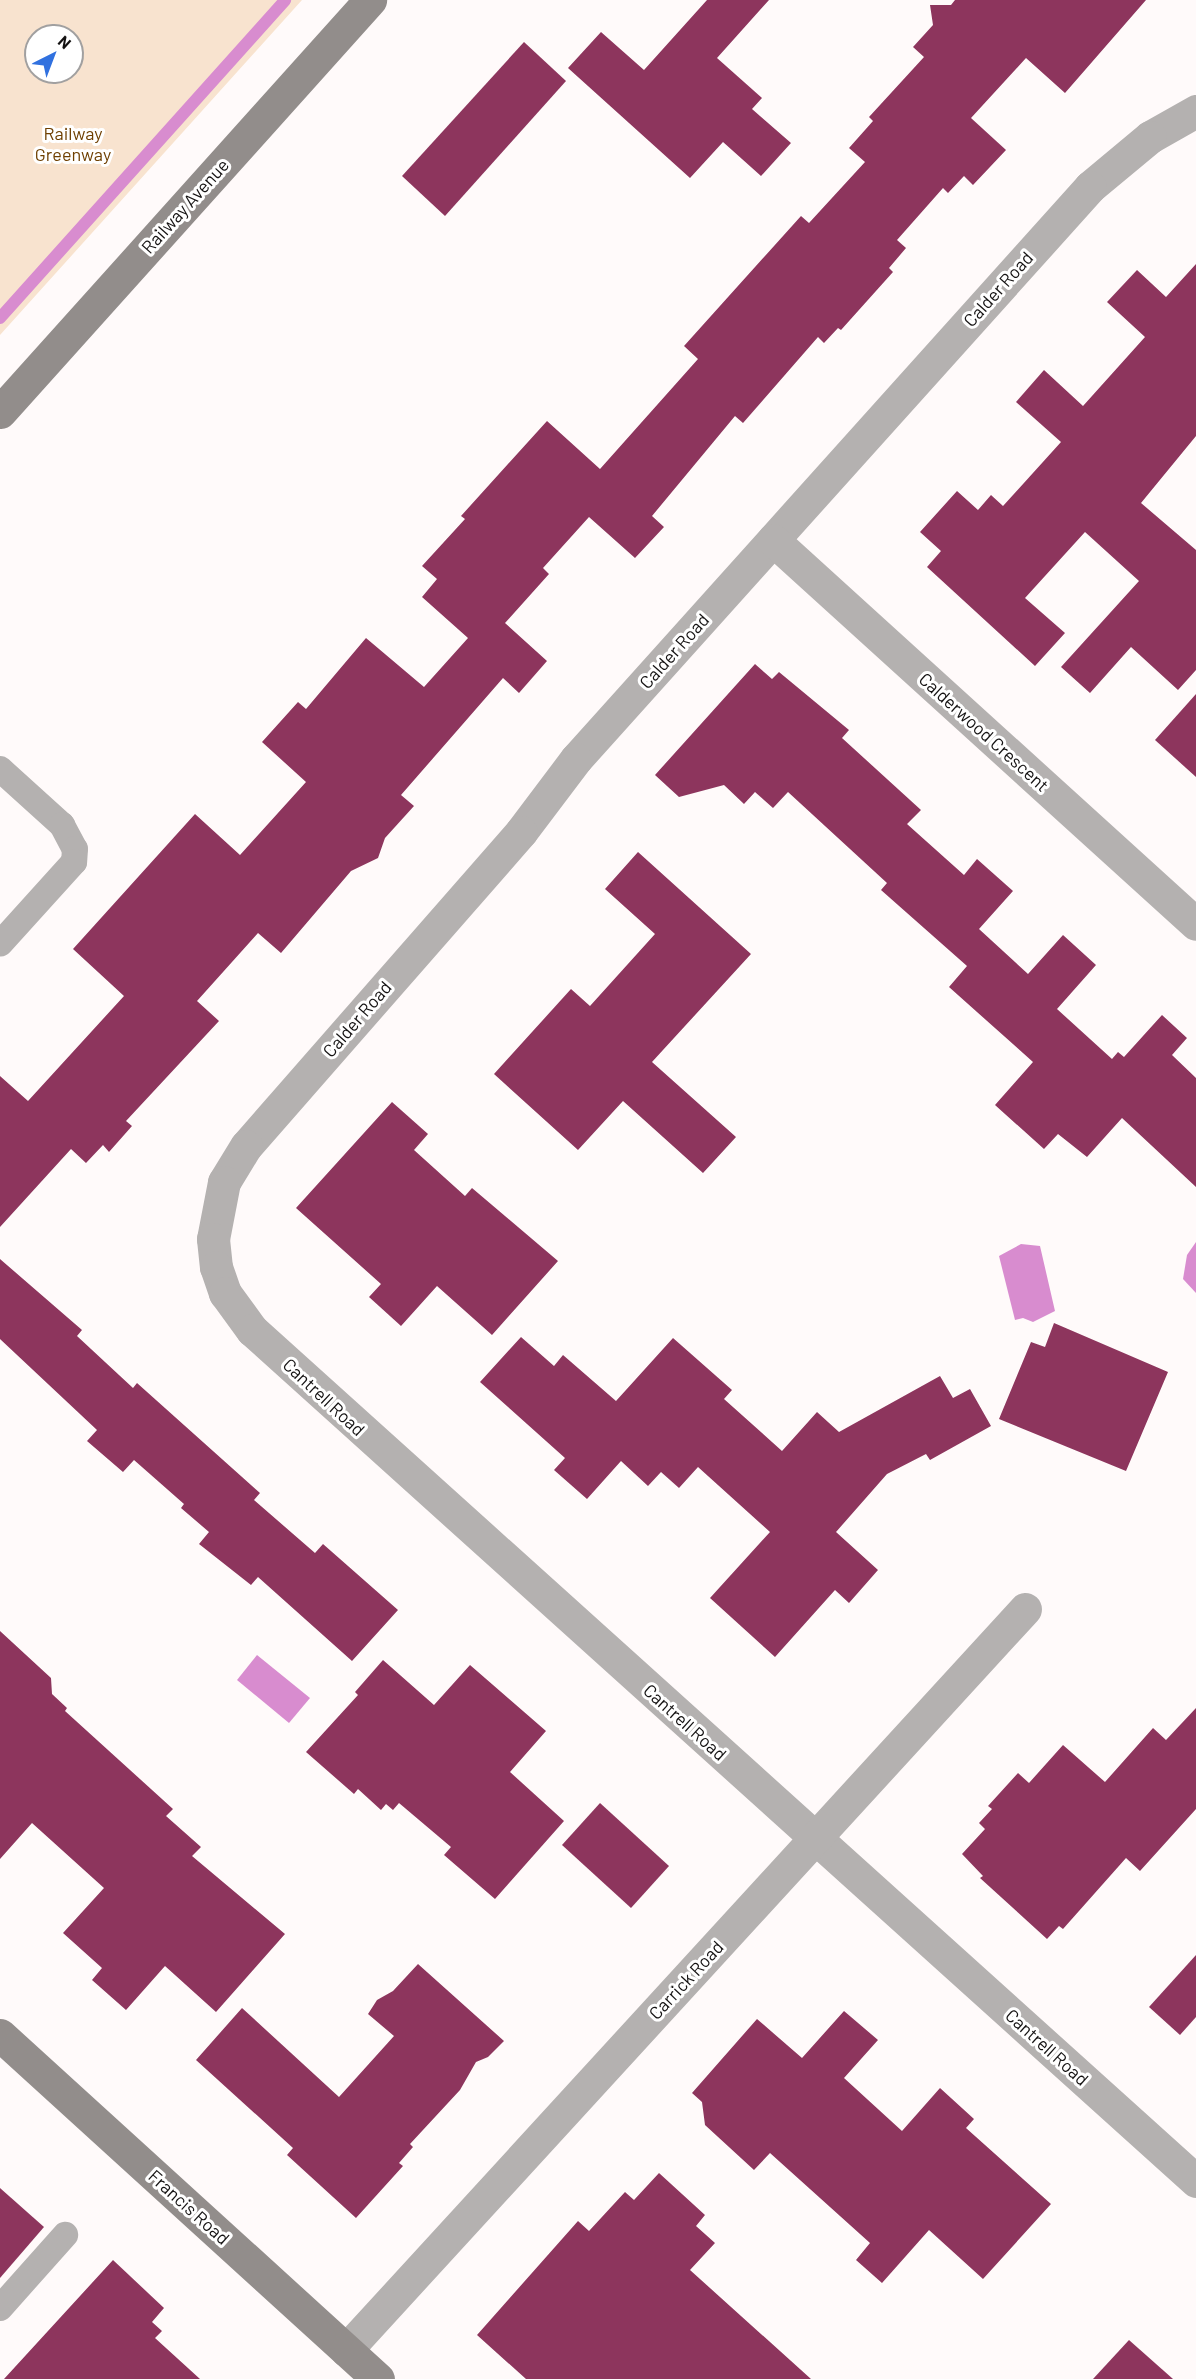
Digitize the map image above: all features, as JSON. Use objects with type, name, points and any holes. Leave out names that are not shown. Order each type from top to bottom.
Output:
[{"type":"main road","name":"Railway Avenue","points":[[0,412],[370,0]]},
{"type":"main road","name":"Francis Road","points":[[0,2035],[378,2379]]},
{"type":"street","name":"Calder Road","points":[[213,1239],[224,1182],[246,1146],[521,832],[576,759],[1090,187],[1150,136],[1196,111]]},
{"type":"street","name":"Calderwood Crescent","points":[[773,540],[1196,924]]},
{"type":"street","name":"Cantrell Road","points":[[213,1239],[216,1267],[225,1293],[252,1330],[1196,2181]]},
{"type":"street","name":"Carrick Road","points":[[346,2350],[1025,1609]]},
{"type":"lane","points":[[0,769],[62,825],[75,849],[74,862],[0,944]]},
{"type":"lane","points":[[0,2308],[65,2235]]},
{"type":"green space","name":"Railway Greenway","points":[[0,0],[302,0],[0,335]]},
{"type":"shaded area","points":[[1196,1242],[1196,1293],[1183,1279],[1187,1255]]},
{"type":"shaded area","points":[[1021,1244],[1040,1246],[1055,1311],[1033,1322],[1023,1318],[1015,1320],[999,1256]]},
{"type":"shaded area","points":[[257,1655],[310,1698],[289,1723],[237,1680]]},
{"type":"building","points":[[707,0],[769,0],[717,58],[762,98],[752,109],[791,143],[761,176],[723,142],[690,178],[568,68],[601,32],[644,70]]},
{"type":"building","points":[[955,0],[1146,0],[1065,93],[1026,58],[971,118],[1006,150],[973,185],[964,176],[948,193],[943,188],[897,240],[906,248],[889,268],[893,272],[841,330],[838,328],[824,343],[818,337],[743,423],[735,416],[652,516],[664,527],[635,558],[589,517],[543,568],[549,574],[505,623],[547,661],[519,693],[503,678],[401,795],[414,806],[385,838],[378,858],[351,871],[281,953],[258,933],[197,1001],[219,1021],[126,1121],[132,1126],[109,1152],[103,1145],[86,1163],[71,1149],[0,1227],[0,1076],[28,1101],[124,996],[73,949],[195,814],[240,855],[306,782],[262,742],[298,702],[306,709],[366,638],[424,687],[468,638],[422,597],[437,579],[422,566],[465,519],[461,516],[547,421],[600,469],[698,359],[684,346],[801,216],[809,223],[865,162],[849,148],[873,121],[869,117],[924,57],[913,47],[933,25],[930,5],[951,5]]},
{"type":"building","points":[[524,42],[566,81],[445,216],[402,176]]},
{"type":"building","points":[[1196,264],[1196,436],[1141,503],[1196,550],[1196,670],[1178,690],[1131,647],[1090,693],[1061,667],[1139,581],[1085,532],[1025,598],[1065,633],[1035,666],[927,567],[941,551],[920,532],[957,491],[978,510],[991,495],[1003,506],[1061,442],[1016,402],[1044,370],[1083,406],[1145,337],[1107,302],[1137,270],[1166,297]]},
{"type":"building","points":[[755,664],[772,679],[779,672],[849,730],[842,738],[921,810],[907,824],[964,875],[977,859],[1013,891],[979,929],[1028,974],[1063,935],[1096,965],[1057,1009],[1112,1059],[1118,1052],[1124,1057],[1162,1015],[1187,1038],[1172,1055],[1196,1078],[1196,1187],[1122,1118],[1087,1157],[1058,1134],[1044,1149],[995,1105],[1033,1062],[949,987],[967,966],[881,890],[887,883],[788,792],[773,808],[755,792],[744,804],[724,785],[679,797],[655,775]]},
{"type":"building","points":[[1196,694],[1196,777],[1155,740]]},
{"type":"building","points":[[638,852],[751,954],[652,1062],[736,1137],[703,1173],[623,1101],[578,1150],[494,1074],[571,989],[590,1006],[655,934],[605,889]]},
{"type":"building","points":[[392,1102],[428,1134],[414,1150],[465,1196],[472,1188],[558,1261],[492,1335],[437,1286],[401,1326],[369,1297],[381,1284],[296,1208]]},
{"type":"building","points":[[0,1259],[82,1330],[77,1336],[133,1388],[137,1383],[260,1493],[254,1500],[315,1553],[323,1544],[398,1610],[352,1661],[258,1577],[251,1585],[199,1544],[209,1532],[181,1508],[184,1504],[134,1460],[123,1472],[87,1441],[97,1430],[0,1339]]},
{"type":"building","points":[[1054,1323],[1168,1372],[1126,1471],[999,1419],[1031,1342],[1045,1347]]},
{"type":"building","points":[[521,1337],[554,1366],[563,1355],[616,1401],[673,1338],[732,1390],[724,1399],[782,1451],[817,1412],[839,1432],[940,1376],[953,1398],[970,1389],[991,1426],[930,1460],[926,1454],[887,1474],[836,1532],[878,1570],[849,1603],[835,1590],[775,1657],[710,1598],[770,1532],[698,1467],[679,1488],[661,1472],[648,1486],[621,1461],[587,1499],[554,1470],[565,1458],[480,1382]]},
{"type":"building","points":[[0,1631],[51,1678],[52,1694],[67,1708],[65,1711],[173,1809],[166,1816],[201,1847],[192,1856],[285,1934],[216,2012],[165,1966],[126,2010],[92,1980],[102,1968],[63,1933],[104,1888],[32,1823],[0,1859]]},
{"type":"building","points":[[383,1660],[434,1705],[470,1665],[546,1731],[510,1772],[564,1821],[495,1899],[444,1855],[451,1847],[399,1803],[393,1810],[386,1804],[381,1810],[358,1789],[354,1794],[306,1752],[358,1695],[355,1692]]},
{"type":"building","points":[[1196,1708],[1196,1809],[1140,1871],[1126,1858],[1063,1929],[1059,1926],[1047,1939],[980,1878],[983,1876],[962,1854],[985,1829],[979,1823],[992,1809],[988,1806],[1018,1773],[1029,1783],[1063,1745],[1105,1782],[1153,1728],[1166,1740]]},
{"type":"building","points":[[600,1803],[669,1866],[631,1908],[562,1845]]},
{"type":"building","points":[[1196,1955],[1196,2017],[1180,2035],[1149,2007]]},
{"type":"building","points":[[418,1964],[504,2041],[488,2057],[476,2062],[460,2090],[410,2144],[413,2147],[399,2163],[403,2166],[356,2218],[287,2155],[293,2148],[196,2060],[242,2008],[339,2097],[394,2036],[368,2014],[377,2000],[393,1991]]},
{"type":"building","points":[[844,2011],[878,2040],[844,2078],[902,2131],[940,2088],[974,2119],[966,2128],[1051,2204],[983,2279],[929,2230],[882,2283],[856,2260],[870,2243],[770,2153],[754,2170],[705,2125],[702,2102],[692,2093],[757,2019],[802,2058]]},
{"type":"building","points":[[659,2173],[705,2215],[696,2226],[715,2243],[690,2270],[811,2379],[526,2379],[477,2335],[578,2221],[589,2231],[625,2192],[634,2200]]},
{"type":"building","points":[[0,2188],[44,2227],[0,2278]]},
{"type":"building","points":[[113,2260],[164,2308],[152,2322],[162,2331],[155,2338],[200,2379],[4,2379]]},
{"type":"building","points":[[1129,2340],[1173,2379],[1093,2379]]},
{"type":"waterway","points":[[0,318],[285,0]]}]
